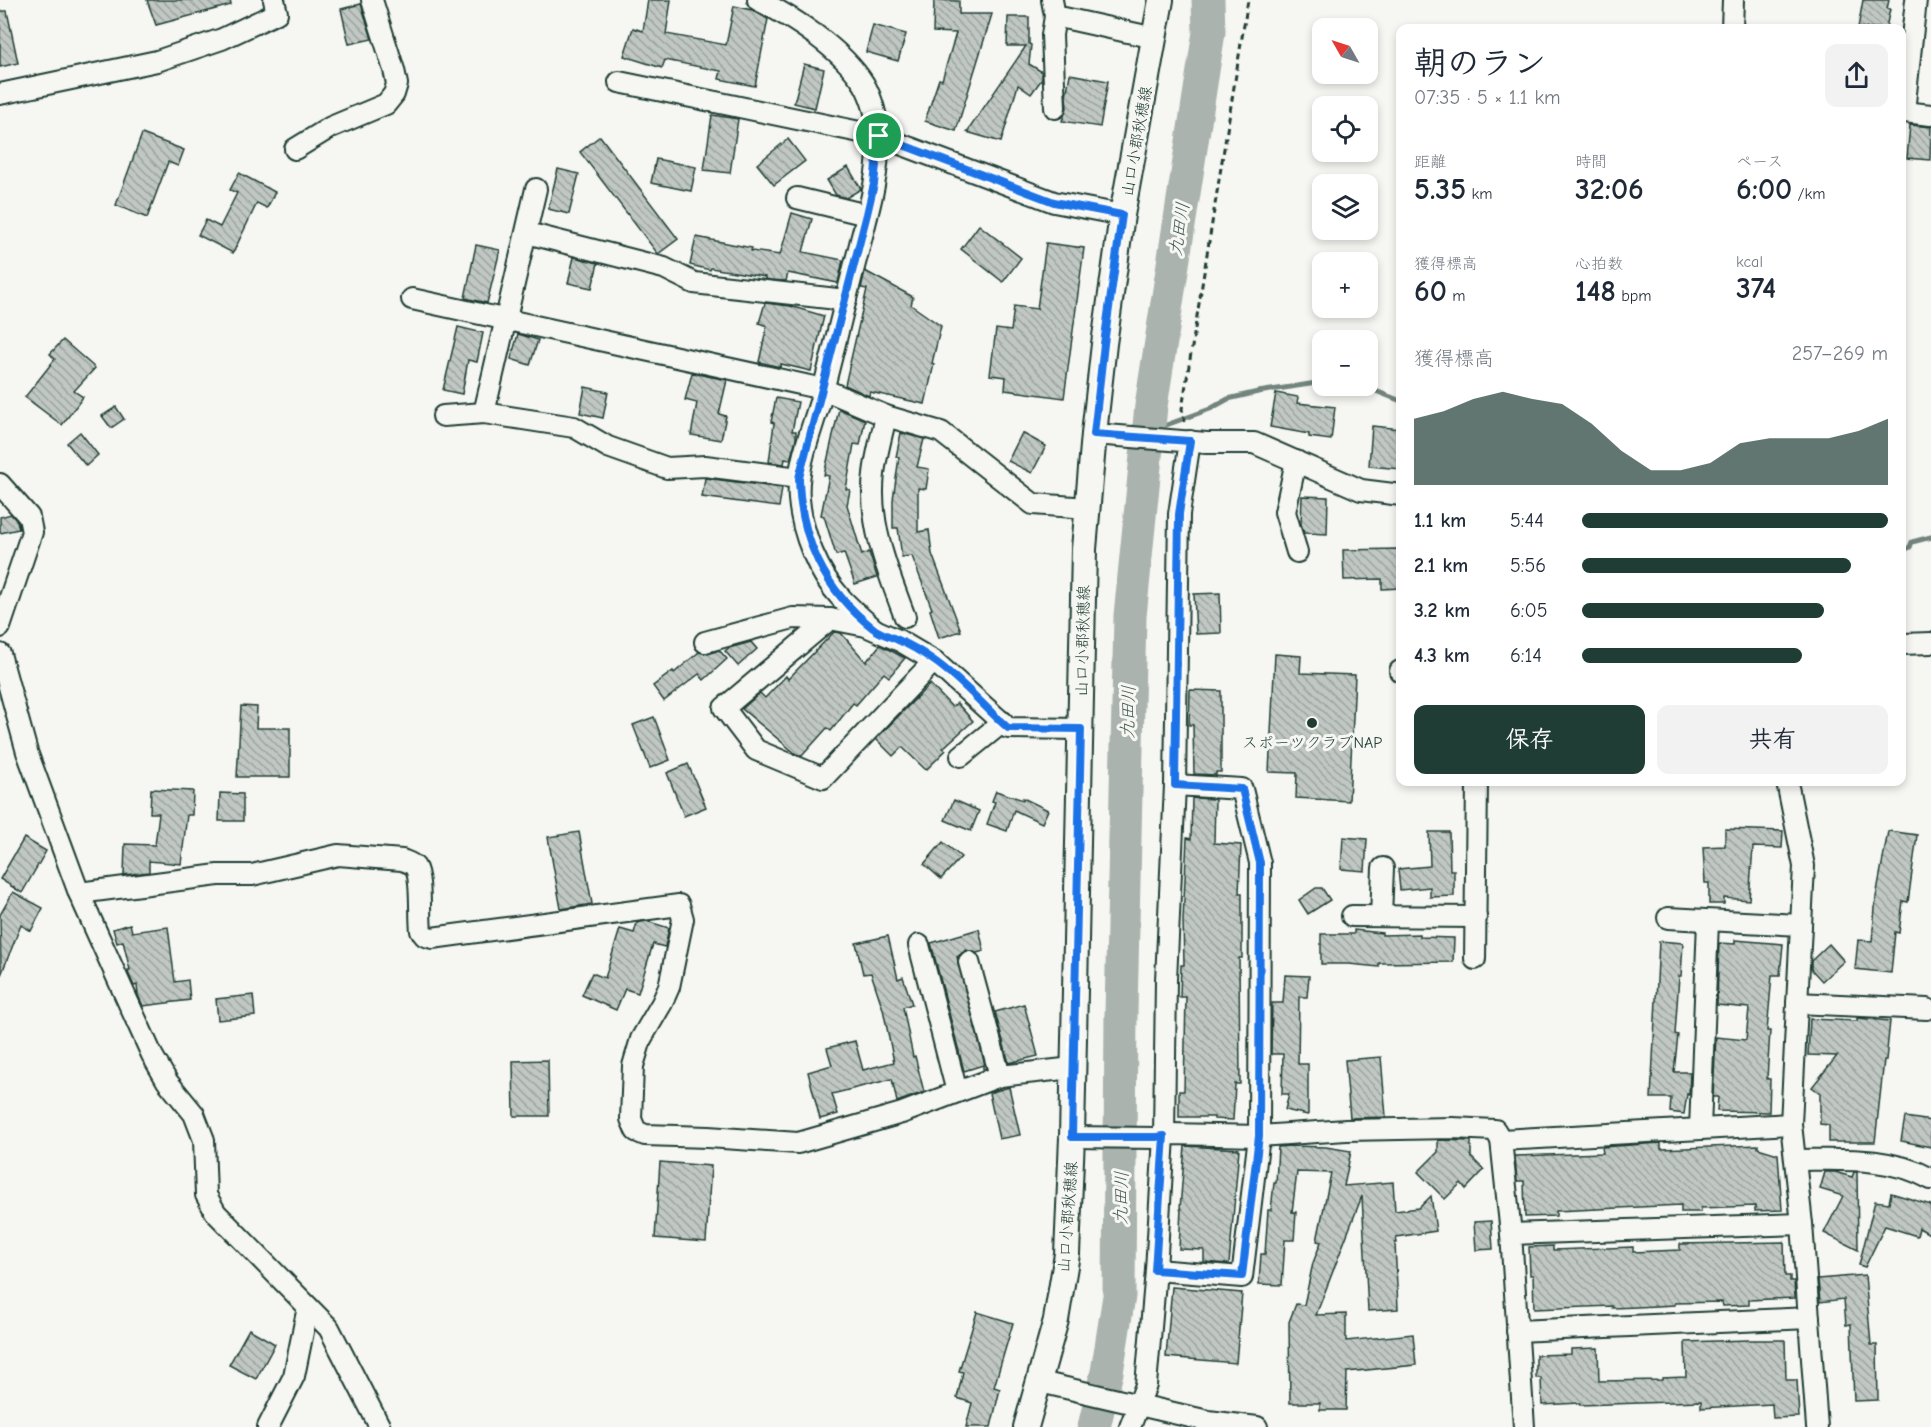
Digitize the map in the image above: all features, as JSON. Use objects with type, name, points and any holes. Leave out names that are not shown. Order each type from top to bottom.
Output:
[{"type":"main road","name":"山口小郡秋穂線","points":[[1026,1427],[1056,1320],[1083,1137],[1073,1068],[1084,549],[1088,508],[1104,434],[1104,344],[1122,215],[1161,0]]},
{"type":"street","points":[[0,94],[157,61],[222,39],[277,13],[274,0]]},
{"type":"street","points":[[295,148],[331,127],[386,104],[394,94],[397,84],[394,70],[372,0]]},
{"type":"street","points":[[758,0],[815,36],[845,62],[864,84],[873,105],[879,136],[874,184],[867,214],[799,478],[799,501],[815,558],[827,580],[841,598],[874,630]]},
{"type":"street","points":[[1732,24],[1733,0]]},
{"type":"street","points":[[1906,93],[1916,0]]},
{"type":"street","points":[[1055,108],[1053,8],[1155,38]]},
{"type":"street","points":[[620,82],[879,136],[1054,202],[1122,215]]},
{"type":"street","points":[[1906,112],[1931,115]]},
{"type":"street","points":[[484,412],[536,189]]},
{"type":"street","points":[[797,198],[867,214]]},
{"type":"street","points":[[527,233],[664,268],[694,282],[846,300]]},
{"type":"street","points":[[412,299],[504,321],[823,389],[886,416],[941,432],[1033,504],[1088,508]]},
{"type":"street","points":[[443,416],[484,412],[574,427],[608,447],[667,468],[705,466],[799,478]]},
{"type":"street","points":[[886,416],[874,474],[873,509],[884,561],[905,617]]},
{"type":"street","points":[[1104,434],[1183,441],[1254,443],[1360,490],[1396,494]]},
{"type":"street","points":[[1130,1427],[1146,1385],[1155,1270],[1175,785],[1179,514],[1183,441]]},
{"type":"street","points":[[1296,461],[1285,512],[1296,552]]},
{"type":"street","points":[[0,484],[29,518],[32,532],[0,627]]},
{"type":"street","points":[[705,642],[793,618],[830,619],[866,626],[900,641],[934,661],[1008,728],[1081,729]]},
{"type":"street","points":[[830,619],[724,708],[756,750],[823,778],[934,661]]},
{"type":"street","points":[[1906,644],[1931,643]]},
{"type":"street","points":[[0,654],[27,752],[79,893],[152,1056],[167,1081],[194,1114],[204,1140],[206,1195],[216,1213],[329,1328],[380,1427]]},
{"type":"street","points":[[962,756],[1003,723]]},
{"type":"street","points":[[1155,1270],[1242,1276],[1259,1136],[1260,863],[1255,842],[1242,789],[1175,785]]},
{"type":"street","points":[[1475,959],[1477,786]]},
{"type":"street","points":[[1788,786],[1804,866],[1791,1124],[1802,1224],[1816,1427]]},
{"type":"street","points":[[79,893],[218,874],[252,876],[338,855],[402,860],[411,863],[416,868],[418,880],[421,931],[432,939],[680,905],[683,919],[669,987],[641,1039],[633,1066],[631,1119],[636,1131],[645,1135],[798,1143],[902,1113],[1000,1076],[1073,1068]]},
{"type":"street","points":[[1381,916],[1383,868]]},
{"type":"street","points":[[1352,916],[1476,917]]},
{"type":"street","points":[[1668,918],[1801,925]]},
{"type":"street","points":[[1700,1130],[1708,921]]},
{"type":"street","points":[[919,945],[957,1092]]},
{"type":"street","points":[[969,962],[1000,1076]]},
{"type":"street","points":[[1797,1003],[1927,1010]]},
{"type":"street","points":[[1501,1140],[1791,1124]]},
{"type":"street","points":[[1083,1137],[1160,1137],[1172,1134],[1259,1136],[1346,1130],[1452,1128],[1495,1130],[1501,1140],[1524,1427]]},
{"type":"street","points":[[1796,1160],[1872,1160],[1915,1170],[1931,1179]]},
{"type":"street","points":[[1510,1234],[1802,1224]]},
{"type":"street","points":[[268,1427],[294,1376],[308,1307]]},
{"type":"street","points":[[1517,1331],[1809,1318]]},
{"type":"street","points":[[1040,1382],[1208,1424],[1257,1427]]},
{"type":"path","points":[[1183,441],[1182,409],[1248,0]]},
{"type":"building","points":[[147,0],[230,0],[231,5],[156,25]]},
{"type":"building","points":[[648,0],[671,0],[666,34],[726,45],[734,6],[752,10],[768,19],[755,86],[719,79],[721,71],[665,60],[662,68],[624,56],[633,28],[643,31]]},
{"type":"building","points":[[934,0],[959,1],[959,14],[992,14],[956,131],[925,121],[939,79],[942,80],[956,33],[933,32]]},
{"type":"building","points":[[1863,0],[1889,0],[1887,9],[1890,9],[1887,24],[1859,24]]},
{"type":"building","points":[[361,4],[372,39],[349,44],[341,9]]},
{"type":"building","points":[[0,11],[7,11],[18,63],[0,67]]},
{"type":"building","points":[[1008,17],[1029,17],[1029,44],[1031,45],[1029,64],[1042,72],[1042,79],[1031,94],[1018,85],[1001,142],[967,132],[1026,46],[1007,46]]},
{"type":"building","points":[[873,25],[906,34],[898,61],[866,52]]},
{"type":"building","points":[[804,64],[824,69],[815,108],[794,103]]},
{"type":"building","points":[[1070,74],[1108,81],[1100,127],[1062,121],[1067,108],[1066,96]]},
{"type":"building","points":[[712,115],[738,119],[730,173],[704,170]]},
{"type":"building","points":[[1910,125],[1931,127],[1930,160],[1907,158]]},
{"type":"building","points":[[142,134],[184,150],[178,166],[168,162],[147,218],[116,205]]},
{"type":"building","points":[[600,136],[678,239],[658,254],[580,152]]},
{"type":"building","points":[[788,139],[805,161],[774,185],[757,164]]},
{"type":"building","points":[[656,159],[696,167],[691,191],[651,183]]},
{"type":"building","points":[[848,167],[861,189],[846,198],[836,195],[827,180]]},
{"type":"building","points":[[558,169],[579,174],[569,214],[548,209]]},
{"type":"building","points":[[239,173],[275,192],[267,208],[257,203],[233,253],[198,235],[206,220],[220,227],[237,193],[230,190]]},
{"type":"building","points":[[792,213],[812,219],[803,252],[843,260],[838,283],[788,273],[786,281],[771,280],[765,277],[690,265],[696,237],[752,248],[751,251],[780,255]]},
{"type":"building","points":[[979,225],[1021,258],[1003,282],[961,249]]},
{"type":"building","points":[[1046,243],[1084,248],[1064,398],[1005,390],[1006,377],[990,375],[996,329],[1011,331],[1014,306],[1037,309]]},
{"type":"building","points":[[476,245],[500,250],[487,303],[465,298]]},
{"type":"building","points":[[574,257],[598,263],[592,288],[568,283]]},
{"type":"building","points":[[865,271],[913,297],[911,305],[941,326],[925,404],[870,392],[869,396],[845,385],[867,289],[861,288]]},
{"type":"building","points":[[765,303],[790,306],[824,316],[811,371],[759,362],[767,326],[759,323]]},
{"type":"building","points":[[458,327],[483,333],[477,362],[468,360],[462,394],[443,390]]},
{"type":"building","points":[[518,334],[538,340],[530,365],[511,359]]},
{"type":"building","points":[[63,340],[95,368],[74,391],[83,397],[62,425],[25,397],[55,359],[50,354]]},
{"type":"building","points":[[692,373],[727,380],[719,414],[726,416],[721,440],[691,435],[697,403],[685,400]]},
{"type":"building","points":[[585,387],[608,392],[603,418],[580,413]]},
{"type":"building","points":[[1276,393],[1298,397],[1297,403],[1335,407],[1331,440],[1270,427]]},
{"type":"building","points":[[776,398],[798,402],[792,431],[796,431],[796,439],[790,460],[785,459],[784,464],[769,462],[774,423],[771,422]]},
{"type":"building","points":[[116,407],[124,419],[111,428],[102,416]]},
{"type":"building","points":[[839,409],[865,420],[860,445],[854,444],[846,489],[850,490],[847,505],[862,555],[869,552],[877,577],[855,584],[844,553],[836,555],[824,516],[821,515],[829,476],[824,475]]},
{"type":"building","points":[[1372,426],[1396,428],[1396,469],[1369,466]]},
{"type":"building","points":[[80,432],[98,455],[86,466],[67,443]]},
{"type":"building","points":[[901,433],[924,439],[917,467],[929,469],[926,489],[918,488],[918,532],[929,530],[932,554],[961,631],[939,638],[930,610],[932,609],[912,556],[902,557],[898,528],[893,528],[893,500],[899,457],[896,457]]},
{"type":"building","points":[[1022,433],[1046,446],[1032,473],[1008,461]]},
{"type":"building","points":[[705,478],[782,488],[779,507],[702,497]]},
{"type":"building","points":[[1302,496],[1328,497],[1327,534],[1304,533],[1301,524]]},
{"type":"building","points":[[11,514],[17,521],[19,529],[0,533],[0,517]]},
{"type":"building","points":[[1396,549],[1396,588],[1382,589],[1382,579],[1344,580],[1343,550]]},
{"type":"building","points":[[1220,593],[1221,633],[1196,634],[1194,594]]},
{"type":"building","points":[[834,632],[841,633],[866,662],[880,645],[905,658],[889,677],[884,673],[856,705],[853,703],[831,731],[827,728],[802,756],[796,754],[742,709],[760,693],[765,698],[786,676],[788,679]]},
{"type":"building","points":[[751,642],[757,649],[738,666],[725,651],[729,648]]},
{"type":"building","points":[[719,650],[727,659],[704,680],[699,674],[664,701],[653,686],[673,671],[674,673],[699,652],[708,654]]},
{"type":"building","name":"スポーツクラブNAP","points":[[1275,654],[1301,656],[1300,673],[1355,675],[1349,801],[1296,798],[1297,773],[1269,772]]},
{"type":"building","points":[[930,684],[952,707],[957,703],[973,721],[943,748],[946,750],[926,770],[902,747],[893,756],[876,739]]},
{"type":"building","points":[[1190,690],[1221,691],[1221,772],[1216,772],[1216,775],[1194,774],[1193,725],[1189,725]]},
{"type":"building","points":[[241,706],[257,707],[256,728],[290,728],[290,777],[237,777]]},
{"type":"building","points":[[654,717],[670,760],[650,768],[633,725]]},
{"type":"building","points":[[688,764],[706,807],[684,816],[667,773]]},
{"type":"building","points":[[151,789],[193,791],[192,815],[187,815],[181,864],[149,861],[149,872],[124,875],[125,844],[155,845],[159,813],[150,813]]},
{"type":"building","points":[[996,791],[1023,800],[1023,798],[1048,810],[1042,823],[1014,810],[1007,831],[987,824],[995,802],[992,801]]},
{"type":"building","points":[[220,793],[243,794],[243,821],[219,821]]},
{"type":"building","points":[[1192,798],[1215,799],[1214,843],[1241,845],[1240,1084],[1235,1084],[1233,1120],[1214,1119],[1214,1117],[1179,1117],[1179,1091],[1184,1091],[1186,997],[1180,997],[1181,965],[1184,965],[1183,920],[1187,838],[1191,839]]},
{"type":"building","points":[[954,800],[979,811],[971,831],[945,820]]},
{"type":"building","points":[[1725,829],[1783,831],[1782,848],[1753,847],[1749,900],[1724,898],[1724,904],[1709,904],[1709,883],[1705,883],[1703,847],[1725,846]]},
{"type":"building","points":[[1888,831],[1917,835],[1908,902],[1903,901],[1899,933],[1895,932],[1891,973],[1855,969],[1858,940],[1872,941],[1876,897]]},
{"type":"building","points":[[579,832],[592,904],[561,909],[548,837]]},
{"type":"building","points":[[1429,832],[1449,832],[1450,870],[1454,870],[1454,896],[1430,897],[1430,887],[1400,890],[1398,869],[1430,866]]},
{"type":"building","points":[[1343,837],[1367,839],[1365,871],[1341,869]]},
{"type":"building","points":[[24,838],[46,851],[22,893],[0,879]]},
{"type":"building","points":[[943,842],[961,857],[941,879],[924,864]]},
{"type":"building","points":[[1316,888],[1322,888],[1330,900],[1308,914],[1299,900]]},
{"type":"building","points":[[13,892],[43,908],[31,931],[21,925],[1,975],[0,915]]},
{"type":"building","points":[[646,921],[669,928],[665,947],[653,944],[638,993],[625,989],[616,1010],[582,995],[592,973],[605,978],[620,929],[634,933],[637,923]]},
{"type":"building","points":[[130,924],[132,932],[168,927],[175,982],[188,980],[190,1000],[143,1006],[137,985],[134,986],[129,975],[128,970],[130,970],[123,941],[117,943],[113,929]]},
{"type":"building","points":[[979,929],[984,951],[977,953],[966,950],[957,957],[986,1069],[983,1069],[983,1065],[964,1071],[931,943]]},
{"type":"building","points":[[1354,930],[1382,933],[1382,935],[1420,934],[1420,937],[1454,938],[1453,962],[1379,963],[1379,967],[1321,964],[1321,934],[1354,934]]},
{"type":"building","points":[[888,936],[898,979],[903,977],[912,1004],[903,1007],[913,1057],[915,1056],[924,1092],[897,1102],[892,1079],[832,1094],[838,1114],[820,1119],[808,1072],[832,1065],[827,1048],[855,1041],[863,1070],[894,1062],[883,1009],[871,973],[863,974],[856,943]]},
{"type":"building","points":[[1735,940],[1783,944],[1780,975],[1772,975],[1767,1031],[1770,1031],[1767,1079],[1770,1079],[1769,1112],[1717,1111],[1718,1097],[1713,1097],[1716,1037],[1746,1040],[1749,1008],[1717,1005],[1719,943],[1735,944]]},
{"type":"building","points":[[1659,941],[1683,943],[1674,1072],[1690,1072],[1689,1095],[1687,1094],[1684,1114],[1670,1112],[1671,1098],[1651,1098]]},
{"type":"building","points":[[1829,944],[1844,961],[1822,981],[1811,969],[1811,961]]},
{"type":"building","points":[[1285,975],[1309,976],[1307,997],[1299,997],[1298,1064],[1308,1064],[1308,1115],[1285,1110],[1289,1094],[1282,1094],[1283,1054],[1271,1054],[1272,1003],[1283,1003]]},
{"type":"building","points":[[253,995],[255,1016],[218,1020],[216,999]]},
{"type":"building","points":[[1024,1004],[1038,1056],[1009,1063],[995,1012]]},
{"type":"building","points":[[1857,1018],[1890,1021],[1875,1142],[1829,1142],[1829,1125],[1820,1124],[1820,1093],[1812,1087],[1837,1056],[1808,1055],[1810,1019],[1857,1021]]},
{"type":"building","points":[[1381,1057],[1386,1117],[1350,1118],[1345,1060]]},
{"type":"building","points":[[548,1060],[549,1116],[514,1116],[513,1061]]},
{"type":"building","points":[[1009,1087],[1020,1135],[999,1139],[989,1093]]},
{"type":"building","points":[[1905,1117],[1931,1121],[1931,1147],[1901,1141]]},
{"type":"building","points":[[1438,1140],[1471,1141],[1471,1157],[1484,1170],[1466,1189],[1461,1183],[1445,1199],[1418,1172],[1438,1152]]},
{"type":"building","points":[[1661,1143],[1661,1149],[1758,1145],[1758,1148],[1778,1154],[1782,1210],[1755,1211],[1755,1206],[1701,1208],[1701,1212],[1681,1212],[1681,1205],[1556,1211],[1556,1216],[1525,1217],[1524,1181],[1517,1181],[1515,1156],[1603,1153],[1602,1147]]},
{"type":"building","points":[[1185,1146],[1239,1149],[1229,1264],[1204,1262],[1204,1250],[1179,1249]]},
{"type":"building","points":[[1278,1147],[1326,1147],[1351,1151],[1344,1186],[1393,1182],[1395,1211],[1419,1208],[1431,1196],[1436,1231],[1396,1237],[1398,1309],[1368,1311],[1362,1196],[1316,1315],[1346,1314],[1346,1341],[1413,1334],[1416,1365],[1347,1372],[1346,1410],[1320,1410],[1320,1403],[1290,1403],[1289,1322],[1296,1304],[1304,1305],[1313,1263],[1321,1242],[1317,1241],[1331,1173],[1297,1172],[1292,1212],[1296,1212],[1294,1240],[1285,1240],[1282,1285],[1259,1284],[1261,1254],[1265,1254],[1268,1210],[1271,1210],[1274,1183],[1276,1183]]},
{"type":"building","points":[[660,1162],[711,1166],[706,1242],[655,1238]]},
{"type":"building","points":[[1825,1172],[1835,1172],[1852,1177],[1854,1172],[1857,1172],[1858,1250],[1824,1233],[1843,1196],[1820,1189]]},
{"type":"building","points":[[1891,1193],[1931,1205],[1931,1235],[1919,1228],[1917,1236],[1885,1226],[1865,1267],[1859,1265],[1875,1201],[1889,1203]]},
{"type":"building","points":[[1491,1221],[1493,1249],[1476,1250],[1474,1222]]},
{"type":"building","points":[[1784,1242],[1785,1276],[1790,1276],[1790,1281],[1794,1281],[1795,1298],[1749,1300],[1749,1305],[1723,1306],[1722,1302],[1612,1308],[1612,1306],[1534,1309],[1529,1247],[1553,1246],[1553,1250],[1633,1247],[1633,1252],[1680,1250],[1680,1244]]},
{"type":"building","points":[[1865,1275],[1871,1345],[1877,1345],[1878,1400],[1854,1401],[1851,1324],[1846,1325],[1844,1299],[1820,1302],[1818,1279]]},
{"type":"building","points":[[1172,1287],[1242,1293],[1236,1363],[1166,1357]]},
{"type":"building","points":[[977,1312],[1013,1323],[994,1387],[1000,1389],[991,1427],[966,1427],[972,1403],[957,1398],[963,1372],[959,1371]]},
{"type":"building","points":[[249,1329],[275,1344],[256,1379],[229,1365]]},
{"type":"building","points":[[1785,1340],[1786,1380],[1797,1380],[1799,1417],[1773,1418],[1772,1404],[1701,1408],[1701,1401],[1542,1405],[1541,1378],[1536,1378],[1536,1355],[1571,1354],[1571,1349],[1598,1348],[1599,1381],[1662,1380],[1662,1378],[1686,1377],[1685,1342]]},
{"type":"waterway","name":"九田川","points":[[1094,1427],[1107,1372],[1119,1296],[1121,1013],[1130,616],[1151,406],[1209,32],[1208,0]]},
{"type":"waterway","points":[[1150,431],[1210,409],[1228,399],[1312,384]]},
{"type":"waterway","points":[[1378,392],[1396,399]]},
{"type":"waterway","points":[[1906,549],[1912,542],[1931,537]]},
{"type":"place","name":"スポーツクラブNAP","points":[[1312,723]]},
{"type":"route","points":[[879,136],[1054,202],[1122,215],[1094,434],[1190,441],[1179,514],[1175,785],[1242,789],[1260,863],[1259,1136],[1242,1276],[1155,1270],[1164,1136],[1072,1137],[1081,729],[1008,728],[934,661],[900,641],[874,630],[841,598],[827,580],[815,558],[806,532],[799,501],[799,478],[867,214],[874,184],[879,136]]}]
